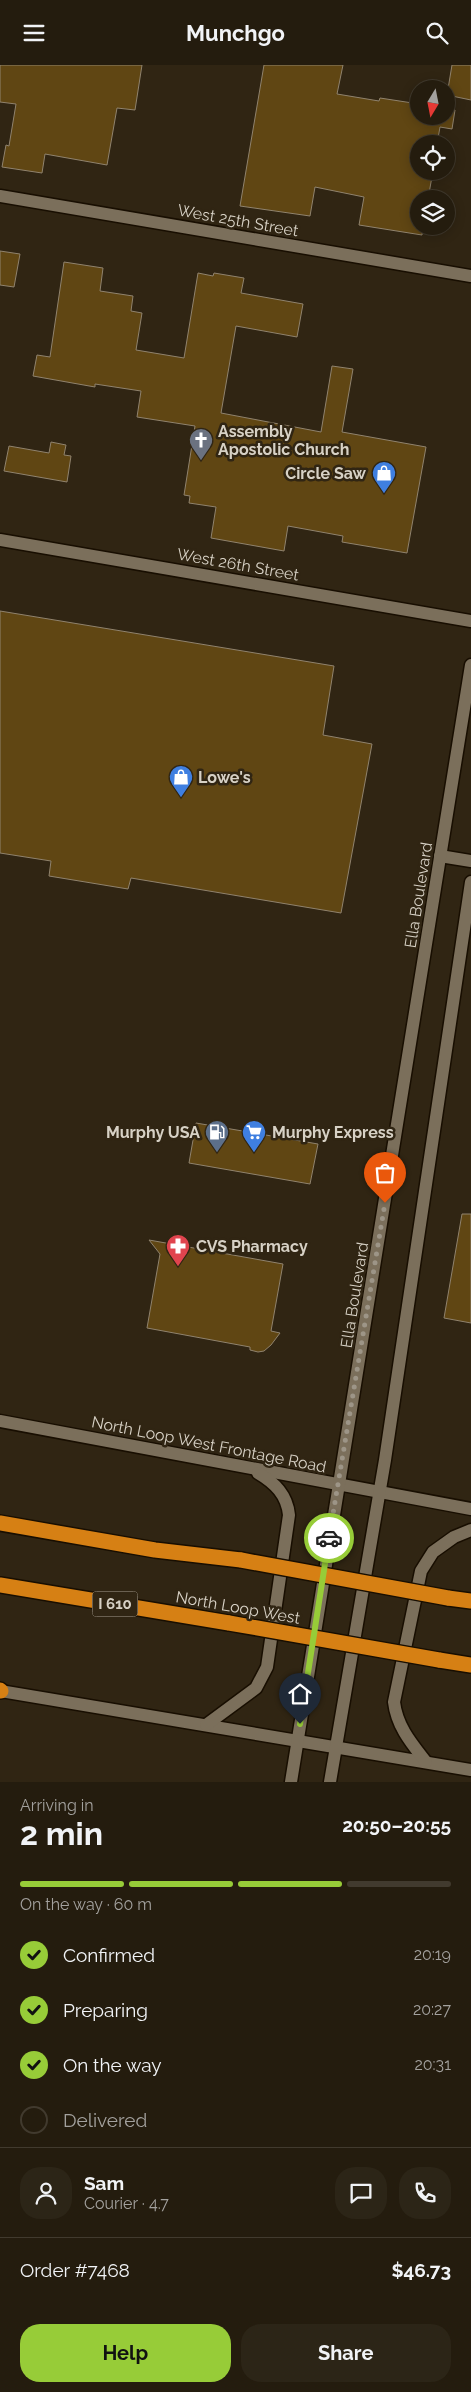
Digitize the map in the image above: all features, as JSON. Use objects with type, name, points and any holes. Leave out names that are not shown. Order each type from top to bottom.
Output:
[{"type":"highway","points":[[0,1523],[155,1550],[240,1560],[471,1601]]},
{"type":"highway","name":"North Loop West","points":[[0,1585],[471,1665]]},
{"type":"main road","name":"West 25th Street","points":[[0,196],[471,276]]},
{"type":"main road","name":"West 26th Street","points":[[0,540],[471,621]]},
{"type":"main road","name":"Ella Boulevard","points":[[291,1782],[471,665]]},
{"type":"main road","points":[[440,856],[471,861]]},
{"type":"main road","points":[[330,1782],[380,1492],[471,882]]},
{"type":"main road","name":"North Loop West Frontage Road","points":[[0,1421],[471,1509]]},
{"type":"main road","points":[[206,1725],[256,1687],[264,1677],[269,1657],[289,1515],[285,1498],[276,1485],[250,1468]]},
{"type":"main road","points":[[426,1763],[407,1738],[396,1713],[394,1702],[418,1582],[425,1561],[442,1545],[471,1530]]},
{"type":"main road","points":[[0,1691],[471,1770]]},
{"type":"building","points":[[0,65],[142,65],[135,110],[117,108],[107,165],[45,154],[42,173],[2,167],[6,145],[9,146],[16,104],[0,102]]},
{"type":"building","points":[[264,65],[343,65],[337,94],[379,101],[380,98],[410,103],[410,125],[453,125],[452,129],[440,127],[439,135],[410,135],[410,180],[431,180],[430,190],[410,190],[410,233],[359,225],[364,197],[315,187],[310,216],[240,206]]},
{"type":"building","points":[[452,65],[471,65],[471,100],[455,97],[455,80],[450,80]]},
{"type":"building","points":[[0,251],[20,254],[14,287],[0,285]]},
{"type":"building","points":[[64,262],[103,268],[100,291],[133,296],[131,311],[142,313],[136,350],[184,358],[198,273],[213,276],[214,273],[244,278],[241,293],[303,304],[297,337],[236,326],[221,413],[321,432],[332,366],[353,369],[342,432],[426,447],[407,553],[342,542],[343,536],[288,526],[284,551],[211,538],[216,507],[189,503],[190,496],[184,495],[195,426],[137,417],[141,391],[95,384],[95,387],[33,376],[37,355],[50,357]]},
{"type":"building","points":[[51,442],[66,445],[64,455],[71,456],[67,482],[4,471],[9,446],[49,453]]},
{"type":"building","name":"Lowe's","points":[[0,611],[334,666],[323,735],[372,744],[341,913],[131,878],[128,889],[49,876],[51,861],[0,853]]},
{"type":"building","name":"Murphy USA","points":[[196,1123],[318,1144],[310,1184],[189,1163]]},
{"type":"building","points":[[462,1214],[471,1214],[471,1323],[444,1318]]},
{"type":"building","name":"CVS Pharmacy","points":[[149,1240],[283,1264],[271,1331],[280,1333],[271,1345],[264,1351],[258,1352],[250,1350],[250,1347],[147,1328],[160,1254]]},
{"type":"way so far","points":[[329,1538],[385,1203]]},
{"type":"place","name":"Assembly Apostolic Church","points":[[201,461]]},
{"type":"place","name":"Circle Saw","points":[[384,494]]},
{"type":"place","name":"Lowe's","points":[[181,798]]},
{"type":"place","name":"Murphy USA","points":[[217,1153]]},
{"type":"place","name":"Murphy Express","points":[[254,1153]]},
{"type":"place","name":"CVS Pharmacy","points":[[178,1267]]},
{"type":"route","points":[[300,1724],[329,1538]]}]
